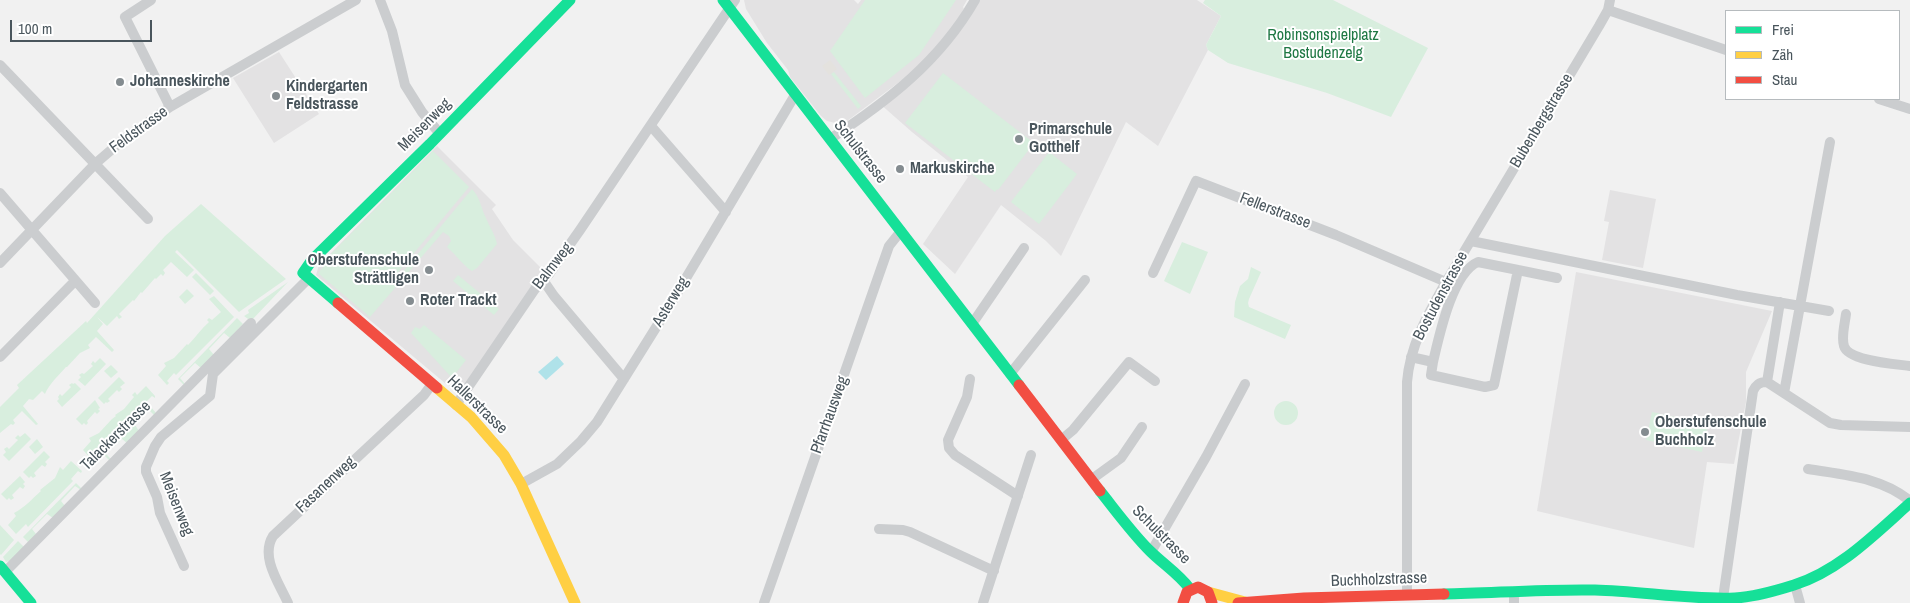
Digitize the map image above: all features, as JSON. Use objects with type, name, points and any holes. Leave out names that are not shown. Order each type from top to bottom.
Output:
[{"type":"street","points":[[151,0],[125,17],[170,107]]},
{"type":"street","name":"Feldstrasse","points":[[0,263],[96,163],[124,139],[170,107],[356,0]]},
{"type":"street","points":[[380,0],[392,31],[405,85],[422,112],[440,134]]},
{"type":"street","name":"Meisenweg","points":[[184,566],[160,513],[157,497],[146,472],[147,462],[161,438],[210,396],[213,374],[305,276],[312,260],[440,134],[570,0]]},
{"type":"street","points":[[830,139],[927,64],[952,36],[975,0]]},
{"type":"street","name":"Schulstrasse","points":[[729,2],[795,95],[1010,374],[1064,437],[1092,479],[1133,533],[1185,582],[1183,598]]},
{"type":"street","name":"Balmweg","points":[[456,405],[535,289],[544,280],[580,230],[650,126],[729,2]]},
{"type":"street","points":[[1609,5],[1725,50]]},
{"type":"street","name":"Bubenbergstrasse","points":[[1471,241],[1609,5]]},
{"type":"street","points":[[0,65],[148,219]]},
{"type":"street","name":"Asterweg","points":[[521,484],[556,464],[576,446],[597,422],[726,212],[795,95]]},
{"type":"street","points":[[1882,100],[1910,109]]},
{"type":"street","points":[[650,126],[726,212]]},
{"type":"street","points":[[1784,394],[1830,142]]},
{"type":"street","name":"Fellerstrasse","points":[[1153,273],[1196,181],[1336,235],[1446,282]]},
{"type":"street","points":[[0,193],[95,303]]},
{"type":"street","name":"Pfarrhausweg","points":[[764,603],[889,246],[901,231]]},
{"type":"street","name":"Bostudenstrasse","points":[[1412,598],[1407,382],[1410,357],[1420,331],[1446,282],[1471,241],[1829,311]]},
{"type":"street","points":[[972,324],[1024,248]]},
{"type":"street","points":[[1518,270],[1494,385],[1485,387],[1431,376],[1446,310],[1459,283],[1472,264],[1478,262],[1518,270],[1557,278]]},
{"type":"street","name":"Hallerstrasse","points":[[305,276],[480,426],[504,455],[521,484],[575,603]]},
{"type":"street","points":[[544,280],[554,296],[624,379]]},
{"type":"street","points":[[1010,374],[1085,280]]},
{"type":"street","points":[[0,357],[75,281]]},
{"type":"street","points":[[1767,382],[1780,302]]},
{"type":"street","points":[[1846,314],[1843,342],[1847,352],[1854,356],[1910,366]]},
{"type":"street","name":"Talackerstrasse","points":[[30,603],[2,569],[251,323]]},
{"type":"street","points":[[1064,437],[1072,422],[1127,355]]},
{"type":"street","points":[[1410,357],[1433,362]]},
{"type":"street","points":[[1064,437],[1074,430],[1129,362],[1155,382]]},
{"type":"street","points":[[970,379],[968,397],[948,440],[949,448],[956,455],[1018,496]]},
{"type":"street","points":[[1723,598],[1753,392],[1756,386],[1761,382],[1767,382],[1830,423],[1910,427]]},
{"type":"street","name":"Fasanenweg","points":[[288,603],[268,559],[268,543],[273,536],[424,395],[432,384]]},
{"type":"street","points":[[1151,552],[1206,457],[1245,384]]},
{"type":"street","points":[[1092,479],[1121,458],[1142,427]]},
{"type":"street","points":[[983,603],[1031,455]]},
{"type":"street","name":"Buchholzstrasse","points":[[1183,598],[1198,587],[1210,598],[1242,602],[1514,598],[1594,590],[1640,598],[1692,600],[1752,596],[1795,585],[1821,574],[1870,539],[1910,502],[1882,484],[1869,479],[1808,469]]},
{"type":"street","points":[[879,529],[910,532],[994,571]]},
{"type":"street","points":[[1795,585],[1800,603]]},
{"type":"shaded area","points":[[744,0],[854,0],[858,4],[861,0],[967,0],[963,7],[964,9],[952,28],[918,68],[847,121],[840,124],[827,121],[821,116],[790,77],[788,70],[767,43],[746,9]]},
{"type":"shaded area","name":"Primarschule Gotthelf","points":[[975,0],[1197,0],[1221,16],[1206,45],[1208,50],[1158,146],[1126,122],[1061,256],[1046,241],[1001,205],[955,274],[923,244],[968,177],[879,103],[917,73]]},
{"type":"shaded area","name":"Kindergarten Feldstrasse","points":[[279,52],[319,114],[274,143],[233,78]]},
{"type":"shaded area","name":"Oberstufenschule Strättligen","points":[[437,146],[496,205],[492,209],[513,240],[544,271],[463,390],[458,394],[316,275],[319,265]]},
{"type":"shaded area","points":[[1610,190],[1656,199],[1643,268],[1602,260],[1609,222],[1604,221]]},
{"type":"shaded area","name":"Oberstufenschule Buchholz","points":[[1576,272],[1772,311],[1746,372],[1746,402],[1734,464],[1707,462],[1694,548],[1537,511]]},
{"type":"green space","points":[[865,0],[956,0],[919,55],[865,98],[830,51]]},
{"type":"green space","name":"Robinsonspielplatz Bostudenzelg","points":[[1205,0],[1333,0],[1428,48],[1391,117],[1327,93],[1228,63],[1208,50],[1206,45],[1221,16],[1203,3]]},
{"type":"green space","points":[[834,72],[861,106],[858,109],[831,74]]},
{"type":"green space","points":[[943,73],[1034,143],[995,192],[905,123]]},
{"type":"green space","points":[[433,151],[469,187],[389,283],[392,285],[472,189],[479,199],[497,244],[477,268],[472,271],[447,247],[451,241],[449,236],[443,232],[370,317],[318,273],[325,265],[322,263]]},
{"type":"green space","points":[[1049,152],[1077,174],[1039,224],[1011,202]]},
{"type":"green space","points":[[201,204],[286,279],[239,312],[177,250],[175,252],[194,270],[187,277],[171,262],[163,270],[165,273],[163,276],[161,274],[155,278],[119,314],[122,317],[119,319],[117,316],[107,326],[97,317],[103,324],[97,331],[114,350],[112,352],[96,337],[88,345],[90,348],[80,353],[66,367],[45,394],[42,391],[33,400],[29,399],[23,406],[38,424],[36,425],[22,411],[13,420],[15,423],[13,425],[11,424],[0,433],[0,407],[19,388],[17,385],[86,321],[87,323],[165,236]]},
{"type":"green space","points":[[1182,242],[1208,252],[1190,294],[1164,281]]},
{"type":"green space","points":[[1251,267],[1261,272],[1249,299],[1249,307],[1291,325],[1285,339],[1234,317],[1235,302],[1240,286],[1248,279]]},
{"type":"green space","points":[[196,273],[214,291],[210,295],[192,277]]},
{"type":"green space","points":[[458,275],[499,309],[494,315],[453,281]]},
{"type":"green space","points":[[288,282],[251,321],[244,316],[249,313],[248,310]]},
{"type":"green space","points":[[187,289],[194,296],[185,304],[179,297]]},
{"type":"green space","points":[[214,296],[234,317],[176,375],[174,373],[167,381],[169,383],[167,385],[158,375],[166,366],[164,363],[174,358],[188,345],[209,322],[207,320],[209,318],[212,320],[221,312],[209,299]]},
{"type":"green space","points":[[237,318],[243,324],[230,338],[224,333],[209,349],[214,355],[201,368],[195,363],[180,378],[184,385],[178,379]]},
{"type":"green space","points":[[424,325],[466,360],[452,378],[411,333],[415,327],[420,329]]},
{"type":"green space","points":[[100,358],[106,364],[85,386],[78,380],[81,377],[79,375],[84,374],[93,366],[91,364],[93,361],[95,363]]},
{"type":"green space","points":[[111,365],[118,372],[111,378],[104,371]]},
{"type":"green space","points":[[119,377],[125,383],[120,387],[122,389],[119,392],[117,390],[108,399],[110,401],[104,404],[98,398]]},
{"type":"green space","points":[[75,383],[81,389],[62,407],[57,401],[58,397],[60,394],[62,396],[71,387],[69,385]]},
{"type":"green space","points":[[146,386],[155,398],[152,396],[145,403],[147,406],[103,451],[100,449],[93,456],[95,459],[93,461],[83,450],[91,441],[89,438],[99,433],[115,415],[124,409],[134,397],[132,395],[135,392],[137,395]]},
{"type":"green space","points":[[95,400],[100,411],[97,414],[95,412],[86,425],[84,423],[82,425],[76,419]]},
{"type":"green space","points":[[1281,401],[1291,401],[1298,408],[1298,418],[1291,425],[1281,425],[1274,418],[1274,408]]},
{"type":"green space","points":[[150,406],[156,413],[154,415],[149,410],[135,425],[139,431],[127,443],[122,439],[106,454],[111,459],[109,460],[103,454]]},
{"type":"green space","points":[[1652,412],[1708,424],[1702,452],[1646,440]]},
{"type":"green space","points":[[25,433],[31,439],[9,461],[3,455],[6,452],[4,449],[7,447],[9,449],[18,440],[15,438],[18,435],[20,437]]},
{"type":"green space","points":[[37,439],[43,447],[35,454],[29,447]]},
{"type":"green space","points":[[44,451],[50,457],[45,462],[47,464],[45,467],[42,465],[34,473],[36,476],[29,478],[23,472]]},
{"type":"green space","points":[[71,461],[82,471],[81,473],[78,471],[71,479],[73,481],[28,527],[26,524],[16,534],[8,525],[16,516],[14,513],[25,506],[55,478],[60,467],[63,470]]},
{"type":"green space","points":[[20,476],[25,482],[23,484],[25,486],[23,489],[20,487],[12,495],[14,498],[7,500],[1,494]]},
{"type":"green space","points":[[76,483],[82,489],[75,486],[61,501],[65,506],[53,518],[47,514],[32,529],[36,534],[29,543],[23,537]]},
{"type":"green space","points":[[0,525],[14,540],[1,555],[0,554]]},
{"type":"green space","points":[[18,541],[24,547],[10,561],[6,562],[3,557]]},
{"type":"sand","points":[[830,60],[837,69],[829,75],[822,66]]},
{"type":"water","points":[[557,356],[564,364],[546,380],[538,372]]},
{"type":"traffic: fast","points":[[338,303],[303,273],[312,260],[430,144],[570,0]]},
{"type":"traffic: fast","points":[[723,0],[1019,385]]},
{"type":"traffic: fast","points":[[1100,491],[1143,544],[1190,589]]},
{"type":"traffic: fast","points":[[1444,594],[1576,590],[1717,598],[1757,595],[1794,585],[1826,571],[1870,539],[1910,503]]},
{"type":"traffic: fast","points":[[0,566],[31,603]]},
{"type":"traffic: slow","points":[[437,388],[471,417],[504,455],[521,484],[575,603]]},
{"type":"traffic: slow","points":[[1208,592],[1245,602]]},
{"type":"traffic: jam","points":[[338,303],[437,388]]},
{"type":"traffic: jam","points":[[1019,385],[1100,491]]},
{"type":"traffic: jam","points":[[1183,603],[1187,592],[1198,587],[1208,592],[1212,603]]},
{"type":"traffic: jam","points":[[1238,603],[1304,598],[1444,594]]},
{"type":"place","name":"Johanneskirche","points":[[120,82]]},
{"type":"place","name":"Kindergarten Feldstrasse","points":[[276,96]]},
{"type":"place","name":"Primarschule Gotthelf","points":[[1019,139]]},
{"type":"place","name":"Markuskirche","points":[[900,169]]},
{"type":"place","name":"Oberstufenschule Strättligen","points":[[429,270]]},
{"type":"place","name":"Roter Trackt","points":[[410,301]]},
{"type":"place","name":"Oberstufenschule Buchholz","points":[[1645,432]]}]
